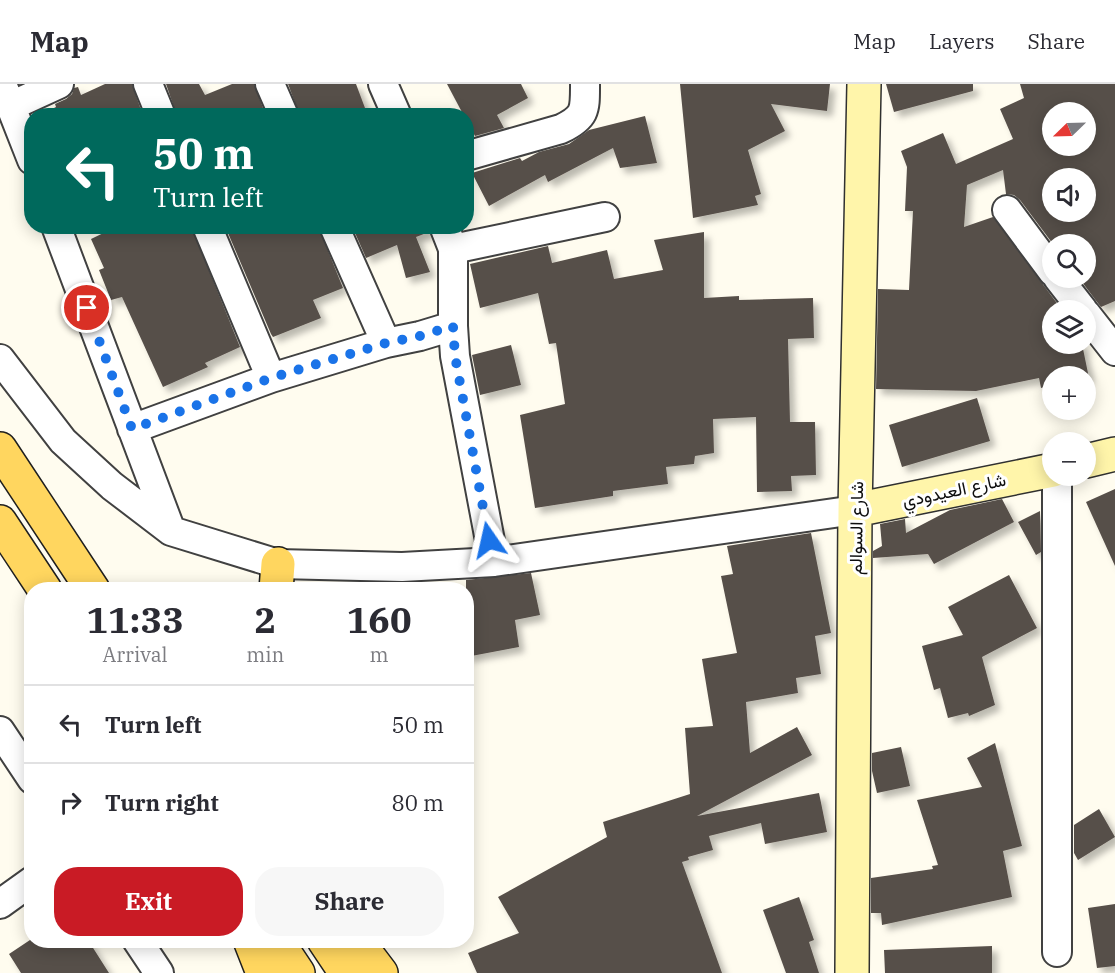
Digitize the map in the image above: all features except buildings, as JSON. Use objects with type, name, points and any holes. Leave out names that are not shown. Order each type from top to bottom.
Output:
[{"type":"main road","name":"شارع السوالم","points":[[852,973],[855,510],[864,84]]},
{"type":"main road","points":[[0,449],[88,582]]},
{"type":"main road","points":[[1096,459],[1115,454]]},
{"type":"main road","name":"شارع العيدودي","points":[[855,510],[1042,472]]},
{"type":"main road","points":[[0,522],[40,582]]},
{"type":"main road","points":[[253,948],[263,973]]},
{"type":"main road","points":[[281,948],[298,973]]},
{"type":"main road","points":[[329,948],[346,973]]},
{"type":"main road","points":[[362,948],[381,973]]},
{"type":"street","points":[[24,140],[6,95],[58,84]]},
{"type":"street","points":[[148,84],[158,108]]},
{"type":"street","points":[[270,84],[280,108]]},
{"type":"street","points":[[383,84],[394,108]]},
{"type":"street","points":[[474,154],[561,129],[576,122],[584,112],[585,84]]},
{"type":"street","points":[[1007,210],[1042,257]]},
{"type":"street","points":[[494,562],[455,356],[449,238],[604,217]]},
{"type":"street","points":[[59,234],[171,531]]},
{"type":"street","points":[[210,234],[271,378]]},
{"type":"street","points":[[338,234],[386,343]]},
{"type":"street","points":[[1066,288],[1075,300]]},
{"type":"street","points":[[132,429],[271,378],[386,343],[453,326]]},
{"type":"street","points":[[1096,326],[1115,351]]},
{"type":"street","points":[[0,359],[63,441],[112,486],[171,531],[277,577],[494,562],[855,510]]},
{"type":"street","points":[[1057,952],[1058,486]]},
{"type":"street","points":[[0,731],[24,767]]},
{"type":"street","points":[[0,904],[24,887]]},
{"type":"street","points":[[142,948],[159,973]]},
{"type":"route","points":[[87,308],[132,429],[271,378],[386,343],[453,326],[455,356],[489,540]]}]
